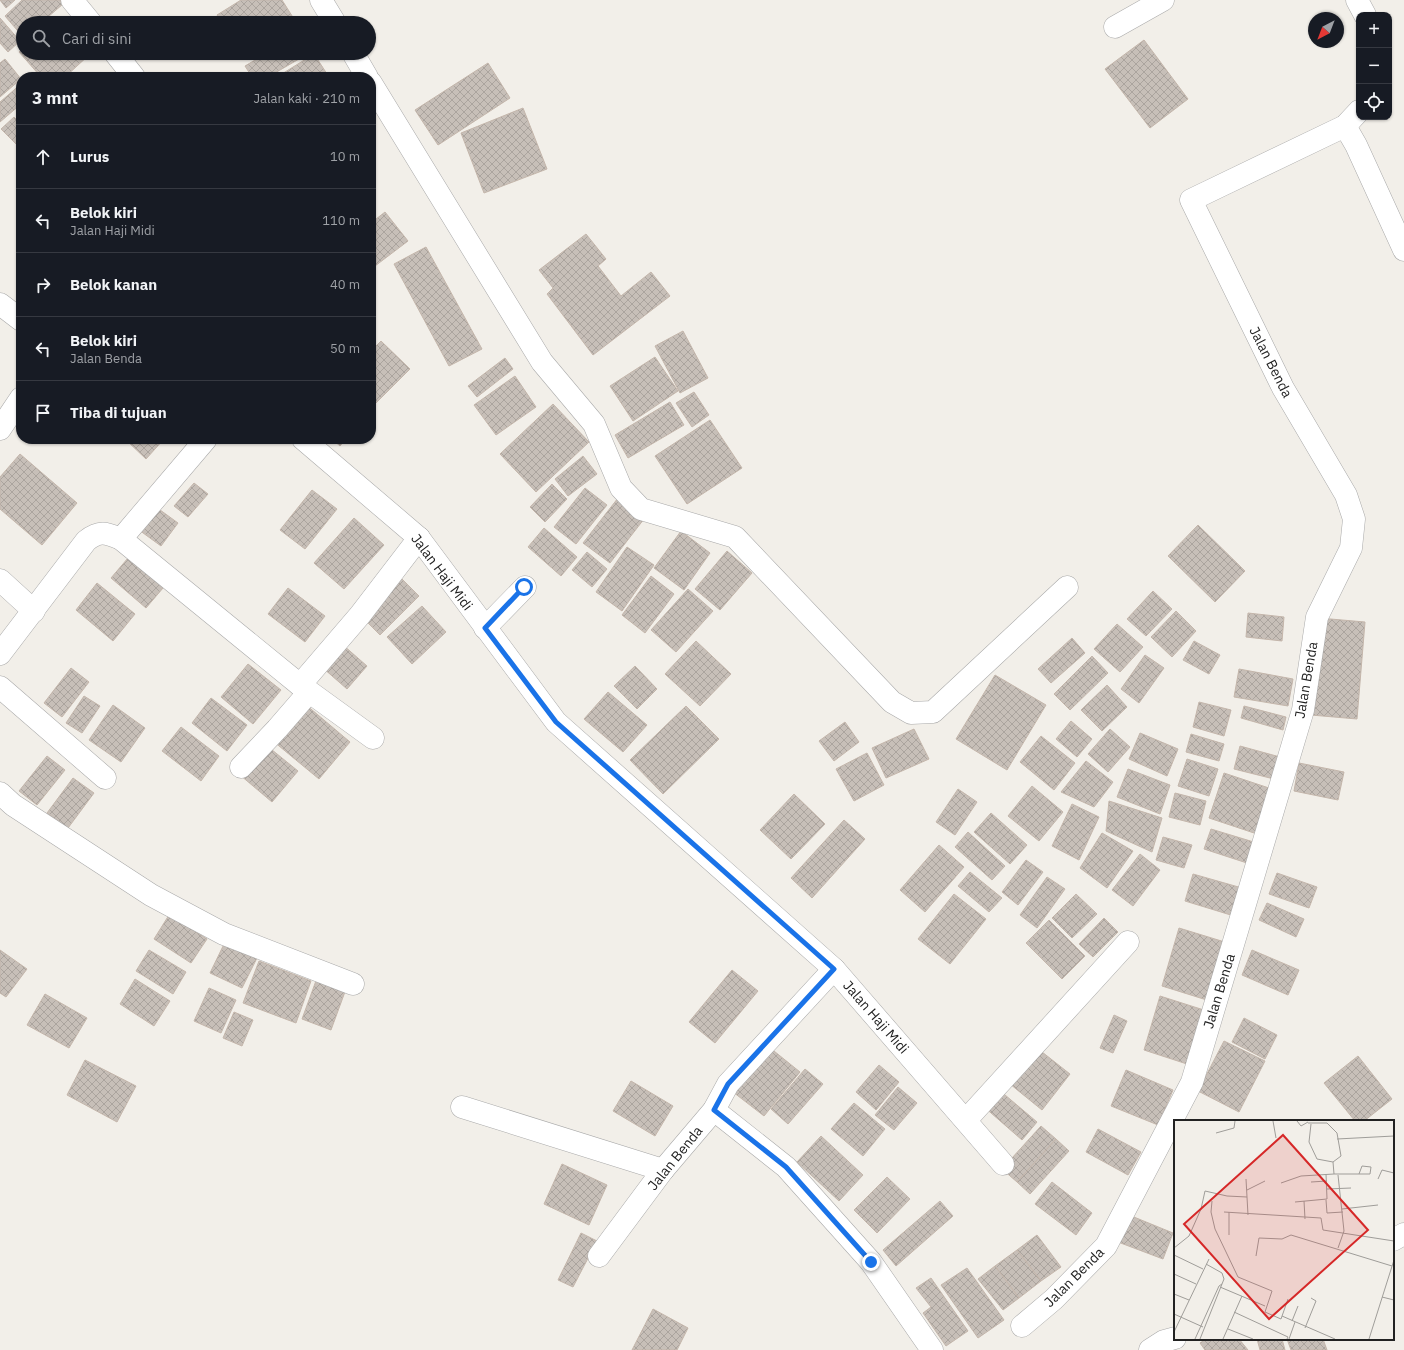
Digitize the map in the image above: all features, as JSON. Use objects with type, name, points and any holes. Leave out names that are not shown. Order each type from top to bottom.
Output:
[{"type":"street","points":[[72,0],[85,16]]},
{"type":"street","points":[[322,0],[331,16]]},
{"type":"street","points":[[1116,27],[1164,0]]},
{"type":"street","points":[[1356,0],[1363,12]]},
{"type":"street","points":[[121,60],[130,72]]},
{"type":"street","points":[[356,60],[362,72]]},
{"type":"street","points":[[376,96],[542,362],[594,424],[621,488],[641,509],[735,538],[892,702],[911,713],[933,712],[1067,587]]},
{"type":"street","points":[[1352,118],[1356,145],[1404,250]]},
{"type":"street","name":"Jalan Benda","points":[[1022,1326],[1054,1299],[1106,1246],[1192,1082],[1303,710],[1317,617],[1351,548],[1354,519],[1346,496],[1283,388],[1191,200],[1352,118]]},
{"type":"street","points":[[0,304],[16,316]]},
{"type":"street","points":[[0,429],[16,405]]},
{"type":"street","points":[[121,539],[202,444]]},
{"type":"street","name":"Jalan Haji Midi","points":[[309,444],[419,538],[556,722],[834,969],[1003,1164]]},
{"type":"street","points":[[0,654],[86,541],[95,534],[106,533],[121,539],[304,688],[373,738]]},
{"type":"street","points":[[241,767],[277,730],[304,688],[419,538]]},
{"type":"street","points":[[0,580],[34,611]]},
{"type":"street","points":[[485,628],[524,587]]},
{"type":"street","points":[[0,687],[106,778]]},
{"type":"street","points":[[0,793],[12,805],[150,896],[224,934],[353,984]]},
{"type":"street","points":[[966,1120],[1128,942]]},
{"type":"street","name":"Jalan Benda","points":[[599,1256],[663,1170],[714,1110],[728,1084],[834,969]]},
{"type":"street","points":[[462,1107],[663,1170]]},
{"type":"street","points":[[714,1110],[786,1167],[871,1262],[932,1350]]},
{"type":"street","points":[[1394,1239],[1404,1234]]},
{"type":"street","points":[[1150,1350],[1164,1341],[1174,1338]]},
{"type":"building","points":[[0,0],[15,0],[6,8]]},
{"type":"building","points":[[22,0],[60,0],[63,4],[49,16],[16,16],[16,29],[5,16]]},
{"type":"building","points":[[241,0],[282,0],[292,16],[218,16]]},
{"type":"building","points":[[0,18],[16,36],[16,45],[8,52],[0,43]]},
{"type":"building","points":[[1144,40],[1188,99],[1150,128],[1105,69]]},
{"type":"building","points":[[5,59],[16,73],[16,83],[0,97],[0,63]]},
{"type":"building","points":[[26,60],[84,60],[70,72],[37,72]]},
{"type":"building","points":[[255,60],[297,60],[277,72],[249,72],[245,66]]},
{"type":"building","points":[[304,60],[318,60],[326,72],[285,72]]},
{"type":"building","points":[[488,63],[510,98],[438,145],[415,110]]},
{"type":"building","points":[[16,88],[16,108],[0,122],[0,102]]},
{"type":"building","points":[[523,108],[547,169],[484,193],[461,133]]},
{"type":"building","points":[[14,117],[16,119],[16,144],[1,129]]},
{"type":"building","points":[[385,212],[408,241],[376,265],[376,219]]},
{"type":"building","points":[[586,234],[606,259],[598,266],[621,296],[651,272],[670,296],[593,355],[547,294],[553,288],[539,270]]},
{"type":"building","points":[[426,247],[482,349],[449,366],[394,264]]},
{"type":"building","points":[[683,331],[708,378],[680,393],[655,346]]},
{"type":"building","points":[[381,341],[410,369],[376,403],[376,346]]},
{"type":"building","points":[[655,357],[678,391],[633,421],[610,386]]},
{"type":"building","points":[[505,358],[513,369],[477,397],[468,386]]},
{"type":"building","points":[[515,376],[536,407],[496,435],[474,405]]},
{"type":"building","points":[[694,392],[709,415],[692,427],[676,403]]},
{"type":"building","points":[[670,402],[684,425],[628,458],[615,435]]},
{"type":"building","points":[[553,404],[589,442],[536,492],[500,454]]},
{"type":"building","points":[[710,420],[742,468],[687,504],[655,456]]},
{"type":"building","points":[[130,444],[160,444],[146,459]]},
{"type":"building","points":[[20,454],[77,503],[42,545],[0,509],[0,477]]},
{"type":"building","points":[[583,456],[597,474],[568,496],[555,479]]},
{"type":"building","points":[[194,483],[208,494],[188,517],[174,506]]},
{"type":"building","points":[[552,484],[567,499],[545,522],[530,507]]},
{"type":"building","points":[[585,488],[607,505],[576,544],[554,527]]},
{"type":"building","points":[[312,490],[337,509],[305,549],[280,530]]},
{"type":"building","points":[[618,498],[644,519],[610,563],[583,543]]},
{"type":"building","points":[[156,507],[178,523],[161,546],[139,530]]},
{"type":"building","points":[[354,518],[384,545],[344,589],[314,563]]},
{"type":"building","points":[[1198,525],[1245,571],[1215,602],[1168,556]]},
{"type":"building","points":[[544,528],[577,557],[561,576],[528,547]]},
{"type":"building","points":[[681,531],[710,553],[684,590],[654,568]]},
{"type":"building","points":[[627,547],[654,565],[622,611],[596,592]]},
{"type":"building","points":[[727,551],[752,573],[720,610],[695,589]]},
{"type":"building","points":[[587,552],[607,569],[592,587],[572,570]]},
{"type":"building","points":[[128,558],[163,588],[146,608],[111,578]]},
{"type":"building","points":[[651,576],[674,594],[645,633],[622,615]]},
{"type":"building","points":[[401,578],[419,596],[380,635],[362,617]]},
{"type":"building","points":[[97,583],[135,614],[113,641],[76,610]]},
{"type":"building","points":[[288,588],[325,616],[305,642],[268,614]]},
{"type":"building","points":[[688,589],[713,611],[676,652],[651,630]]},
{"type":"building","points":[[1153,591],[1172,609],[1146,636],[1127,619]]},
{"type":"building","points":[[422,606],[446,632],[412,664],[387,637]]},
{"type":"building","points":[[1176,611],[1196,631],[1172,657],[1151,637]]},
{"type":"building","points":[[1248,613],[1284,617],[1282,641],[1246,637]]},
{"type":"building","points":[[1319,618],[1365,622],[1357,719],[1311,715]]},
{"type":"building","points":[[1117,624],[1143,647],[1120,672],[1094,649]]},
{"type":"building","points":[[1072,638],[1085,653],[1051,683],[1038,669]]},
{"type":"building","points":[[696,641],[731,674],[700,706],[665,674]]},
{"type":"building","points":[[1194,641],[1220,655],[1209,674],[1183,660]]},
{"type":"building","points":[[343,645],[367,666],[347,689],[323,668]]},
{"type":"building","points":[[1145,655],[1164,668],[1139,703],[1121,689]]},
{"type":"building","points":[[1092,656],[1108,673],[1070,710],[1054,694]]},
{"type":"building","points":[[248,664],[281,690],[253,724],[221,697]]},
{"type":"building","points":[[635,666],[657,689],[637,709],[614,686]]},
{"type":"building","points":[[71,668],[89,682],[62,717],[44,703]]},
{"type":"building","points":[[1239,669],[1293,679],[1288,706],[1234,697]]},
{"type":"building","points":[[995,675],[1046,705],[1007,770],[956,739]]},
{"type":"building","points":[[1107,685],[1127,707],[1102,731],[1081,710]]},
{"type":"building","points":[[608,692],[647,725],[623,752],[584,719]]},
{"type":"building","points":[[84,696],[100,706],[82,733],[66,723]]},
{"type":"building","points":[[211,698],[247,725],[227,751],[192,723]]},
{"type":"building","points":[[1199,702],[1231,710],[1224,736],[1193,727]]},
{"type":"building","points":[[305,704],[350,742],[319,779],[273,741]]},
{"type":"building","points":[[113,705],[145,728],[121,762],[89,740]]},
{"type":"building","points":[[686,706],[719,739],[663,794],[630,760]]},
{"type":"building","points":[[1244,706],[1286,717],[1283,730],[1241,718]]},
{"type":"building","points":[[1071,721],[1092,739],[1077,757],[1056,739]]},
{"type":"building","points":[[845,722],[859,742],[834,761],[819,741]]},
{"type":"building","points":[[181,727],[219,756],[201,781],[162,751]]},
{"type":"building","points":[[914,729],[929,759],[886,778],[872,748]]},
{"type":"building","points":[[1110,729],[1130,747],[1108,772],[1088,754]]},
{"type":"building","points":[[1140,733],[1178,749],[1167,776],[1129,759]]},
{"type":"building","points":[[1191,734],[1224,744],[1219,761],[1186,752]]},
{"type":"building","points":[[1041,736],[1075,763],[1054,790],[1020,762]]},
{"type":"building","points":[[266,745],[298,771],[272,802],[240,775]]},
{"type":"building","points":[[1240,746],[1280,757],[1274,779],[1234,769]]},
{"type":"building","points":[[867,753],[884,785],[854,801],[836,769]]},
{"type":"building","points":[[47,756],[65,770],[37,805],[19,791]]},
{"type":"building","points":[[1187,759],[1218,769],[1209,796],[1178,786]]},
{"type":"building","points":[[1086,761],[1113,782],[1094,807],[1061,792]]},
{"type":"building","points":[[1299,763],[1344,772],[1338,800],[1294,791]]},
{"type":"building","points":[[1128,769],[1170,785],[1160,814],[1117,797]]},
{"type":"building","points":[[1224,773],[1272,789],[1257,834],[1209,818]]},
{"type":"building","points":[[73,778],[94,793],[68,828],[47,813]]},
{"type":"building","points":[[1032,786],[1063,812],[1039,841],[1008,816]]},
{"type":"building","points":[[958,789],[977,802],[955,835],[936,822]]},
{"type":"building","points":[[1175,793],[1206,801],[1200,825],[1169,817]]},
{"type":"building","points":[[794,794],[825,824],[791,859],[760,830]]},
{"type":"building","points":[[1109,801],[1162,818],[1152,852],[1106,831]]},
{"type":"building","points":[[1072,804],[1099,817],[1079,860],[1052,846]]},
{"type":"building","points":[[991,813],[1027,845],[1010,864],[974,832]]},
{"type":"building","points":[[844,820],[865,839],[812,898],[791,878]]},
{"type":"building","points":[[1211,829],[1257,843],[1250,864],[1204,849]]},
{"type":"building","points":[[968,832],[1005,866],[992,880],[955,847]]},
{"type":"building","points":[[1102,833],[1133,851],[1107,888],[1080,868]]},
{"type":"building","points":[[1163,837],[1192,845],[1184,868],[1156,860]]},
{"type":"building","points":[[939,845],[964,867],[925,912],[900,890]]},
{"type":"building","points":[[1140,854],[1160,870],[1133,906],[1112,890]]},
{"type":"building","points":[[1026,860],[1043,872],[1018,905],[1002,892]]},
{"type":"building","points":[[970,872],[1002,898],[989,912],[958,886]]},
{"type":"building","points":[[1277,873],[1317,887],[1309,908],[1269,894]]},
{"type":"building","points":[[1193,874],[1242,888],[1234,916],[1185,901]]},
{"type":"building","points":[[1047,877],[1065,889],[1037,928],[1020,915]]},
{"type":"building","points":[[954,894],[986,919],[950,964],[918,939]]},
{"type":"building","points":[[1076,894],[1097,914],[1072,938],[1052,918]]},
{"type":"building","points":[[1267,903],[1304,919],[1296,937],[1259,920]]},
{"type":"building","points":[[169,915],[207,939],[191,963],[154,939]]},
{"type":"building","points":[[1104,918],[1118,932],[1093,957],[1079,944]]},
{"type":"building","points":[[1049,920],[1085,956],[1062,979],[1026,943]]},
{"type":"building","points":[[1179,928],[1228,943],[1210,1001],[1162,986]]},
{"type":"building","points":[[226,940],[258,956],[242,988],[210,973]]},
{"type":"building","points":[[0,950],[27,969],[6,997],[0,993]]},
{"type":"building","points":[[149,950],[186,972],[173,994],[136,971]]},
{"type":"building","points":[[1252,950],[1299,970],[1288,995],[1242,975]]},
{"type":"building","points":[[259,961],[311,981],[296,1023],[243,1003]]},
{"type":"building","points":[[732,970],[758,991],[715,1043],[689,1022]]},
{"type":"building","points":[[317,978],[346,989],[331,1030],[302,1019]]},
{"type":"building","points":[[135,979],[170,1001],[154,1026],[120,1004]]},
{"type":"building","points":[[209,988],[236,1000],[221,1033],[194,1021]]},
{"type":"building","points":[[45,994],[87,1018],[69,1048],[27,1025]]},
{"type":"building","points":[[1160,996],[1207,1011],[1190,1065],[1144,1050]]},
{"type":"building","points":[[234,1012],[253,1020],[242,1046],[223,1038]]},
{"type":"building","points":[[1114,1015],[1127,1021],[1113,1053],[1100,1048]]},
{"type":"building","points":[[1244,1018],[1277,1035],[1265,1059],[1232,1042]]},
{"type":"building","points":[[1224,1041],[1265,1061],[1239,1112],[1198,1091]]},
{"type":"building","points":[[769,1047],[800,1072],[764,1116],[733,1092]]},
{"type":"building","points":[[1037,1048],[1070,1074],[1042,1110],[1010,1084]]},
{"type":"building","points":[[1358,1056],[1392,1099],[1365,1120],[1354,1120],[1324,1083]]},
{"type":"building","points":[[85,1060],[136,1086],[117,1122],[67,1095]]},
{"type":"building","points":[[879,1065],[899,1082],[876,1110],[856,1092]]},
{"type":"building","points":[[805,1069],[823,1084],[788,1124],[771,1109]]},
{"type":"building","points":[[1126,1070],[1173,1090],[1158,1125],[1111,1106]]},
{"type":"building","points":[[631,1081],[673,1106],[655,1136],[613,1111]]},
{"type":"building","points":[[898,1087],[917,1103],[894,1130],[875,1115]]},
{"type":"building","points":[[998,1089],[1037,1122],[1022,1140],[983,1106]]},
{"type":"building","points":[[854,1103],[885,1129],[863,1156],[831,1129]]},
{"type":"building","points":[[1041,1126],[1056,1139],[1017,1182],[1002,1169]]},
{"type":"building","points":[[1098,1129],[1141,1152],[1128,1175],[1086,1152]]},
{"type":"building","points":[[821,1136],[863,1175],[839,1201],[797,1162]]},
{"type":"building","points":[[1056,1139],[1069,1151],[1030,1194],[1017,1182]]},
{"type":"building","points":[[562,1164],[607,1185],[589,1225],[544,1204]]},
{"type":"building","points":[[887,1177],[910,1199],[877,1233],[854,1210]]},
{"type":"building","points":[[1052,1182],[1092,1213],[1076,1235],[1035,1204]]},
{"type":"building","points":[[940,1201],[953,1216],[896,1266],[883,1250]]},
{"type":"building","points":[[1129,1215],[1173,1233],[1163,1259],[1118,1242]]},
{"type":"building","points":[[581,1233],[597,1241],[573,1287],[558,1280]]},
{"type":"building","points":[[1037,1235],[1061,1267],[1041,1281],[1017,1250]]},
{"type":"building","points":[[1017,1250],[1041,1281],[1019,1298],[995,1266]]},
{"type":"building","points":[[995,1266],[1019,1298],[1003,1310],[978,1279]]},
{"type":"building","points":[[967,1268],[1004,1320],[978,1338],[941,1285]]},
{"type":"building","points":[[931,1278],[968,1331],[946,1346],[923,1313],[931,1307],[916,1288]]},
{"type":"building","points":[[653,1309],[688,1328],[677,1350],[632,1350]]},
{"type":"building","points":[[1204,1340],[1240,1340],[1248,1350],[1205,1350],[1200,1343]]},
{"type":"building","points":[[1257,1340],[1282,1340],[1285,1350],[1260,1350]]},
{"type":"building","points":[[1287,1340],[1323,1340],[1327,1350],[1291,1350]]},
{"type":"route","points":[[524,587],[485,628],[556,722],[834,969],[728,1084],[714,1110],[786,1167],[871,1262]]}]
